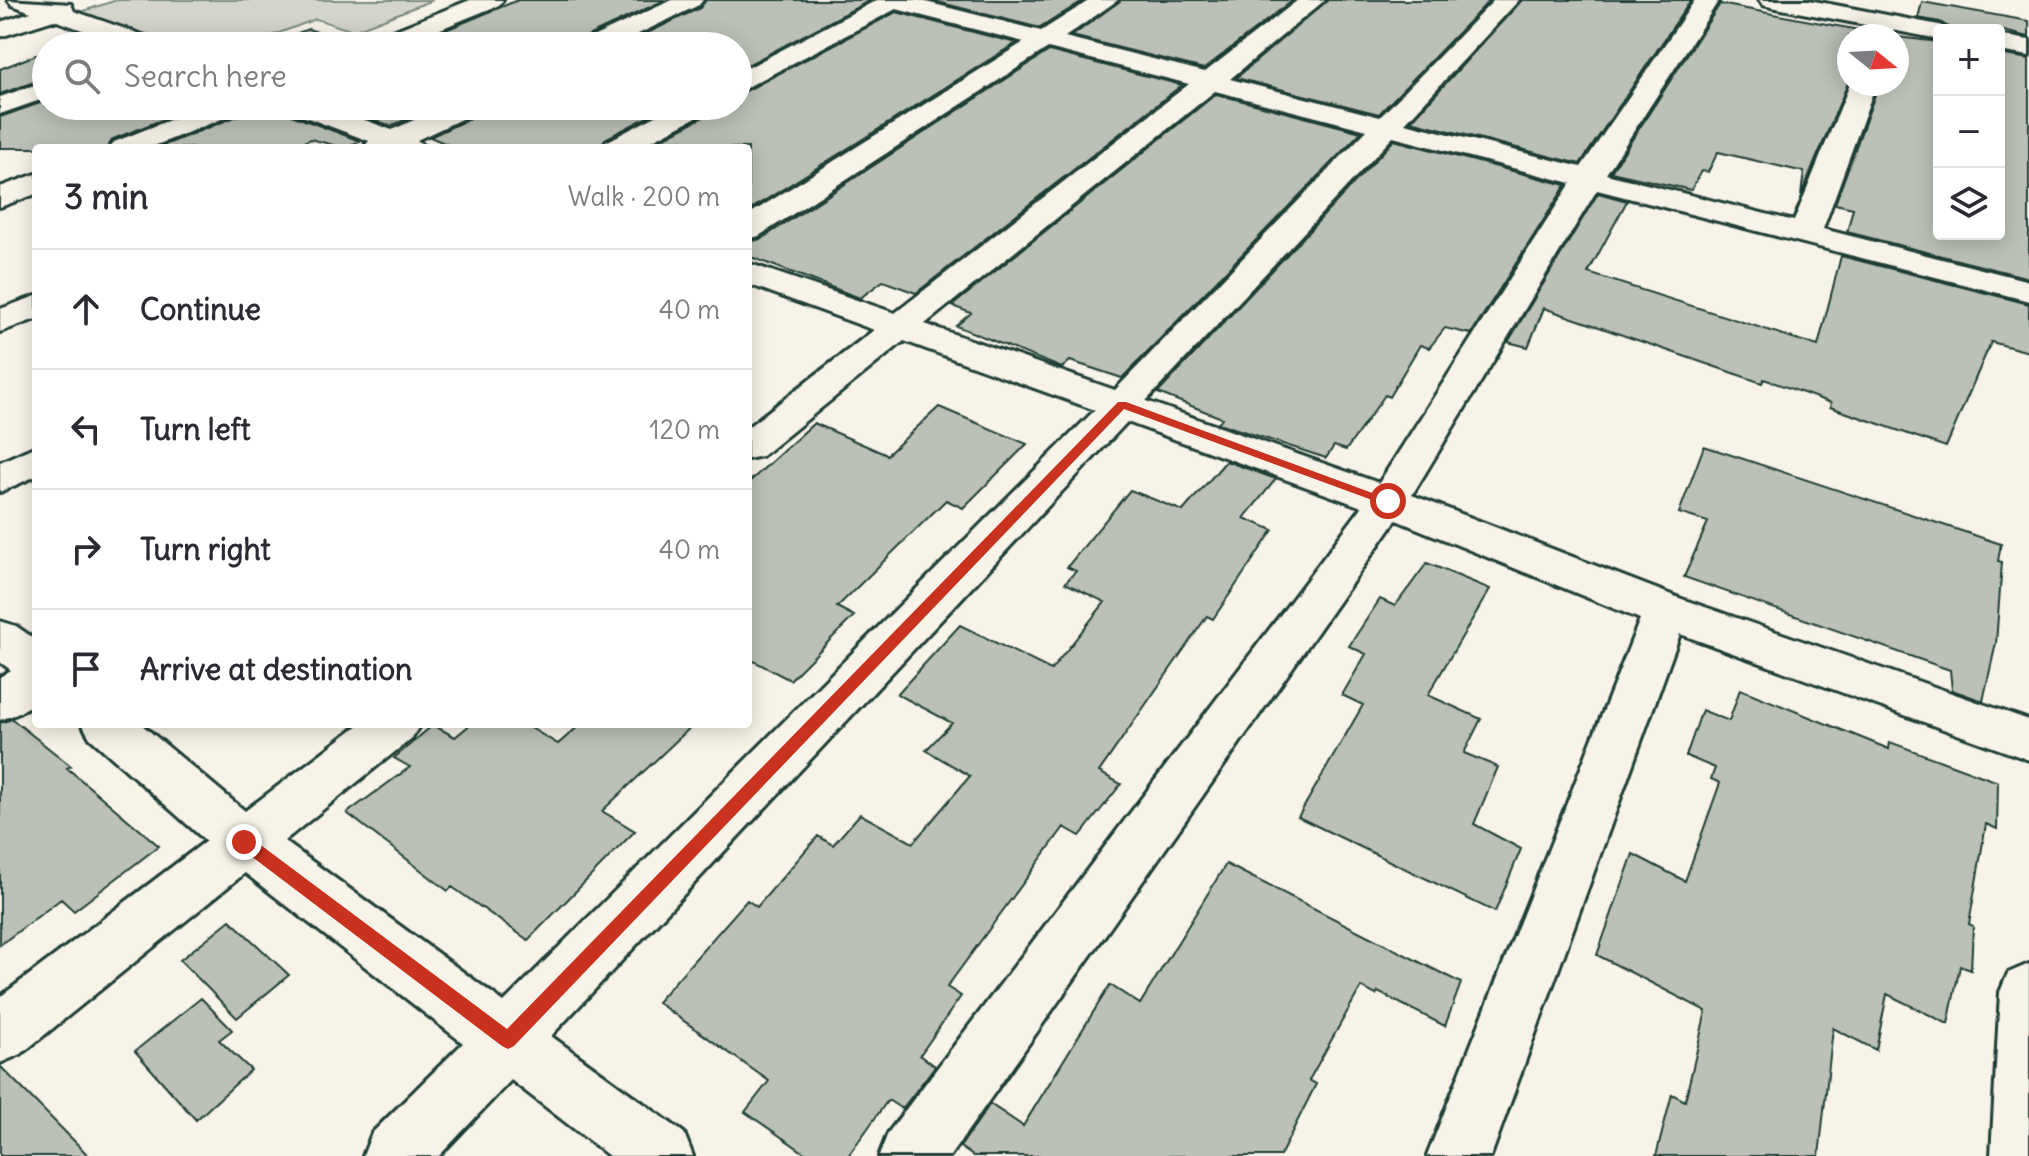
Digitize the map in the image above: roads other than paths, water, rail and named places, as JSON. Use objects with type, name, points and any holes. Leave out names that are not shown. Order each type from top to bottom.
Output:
[{"type":"street","points":[[20,0],[111,32]]},
{"type":"street","points":[[0,30],[92,0]]},
{"type":"street","points":[[412,32],[491,0]]},
{"type":"street","points":[[623,32],[691,0]]},
{"type":"street","points":[[752,76],[893,0],[2029,291]]},
{"type":"street","points":[[752,226],[1106,0]]},
{"type":"street","points":[[752,444],[1313,0]]},
{"type":"street","points":[[395,1156],[1122,405],[1507,0]]},
{"type":"street","points":[[911,1156],[1388,501],[1588,179],[1707,0]]},
{"type":"street","points":[[1771,0],[1889,19],[1933,30]]},
{"type":"street","points":[[2005,44],[2029,48]]},
{"type":"street","points":[[0,106],[32,94]]},
{"type":"street","points":[[1805,234],[1858,96]]},
{"type":"street","points":[[134,144],[194,120]]},
{"type":"street","points":[[334,120],[389,144]]},
{"type":"street","points":[[398,144],[441,120]]},
{"type":"street","points":[[624,144],[669,120]]},
{"type":"street","points":[[0,198],[32,185]]},
{"type":"street","points":[[752,274],[1388,501],[1666,611],[2029,740]]},
{"type":"street","points":[[0,322],[32,308]]},
{"type":"street","points":[[0,479],[32,461]]},
{"type":"street","points":[[1459,1156],[1666,611]]},
{"type":"street","points":[[0,638],[32,661]]},
{"type":"street","points":[[0,701],[32,681]]},
{"type":"street","points":[[112,728],[244,842],[661,1156]]},
{"type":"street","points":[[0,1034],[390,728]]},
{"type":"street","points":[[2023,1156],[2029,992]]}]
